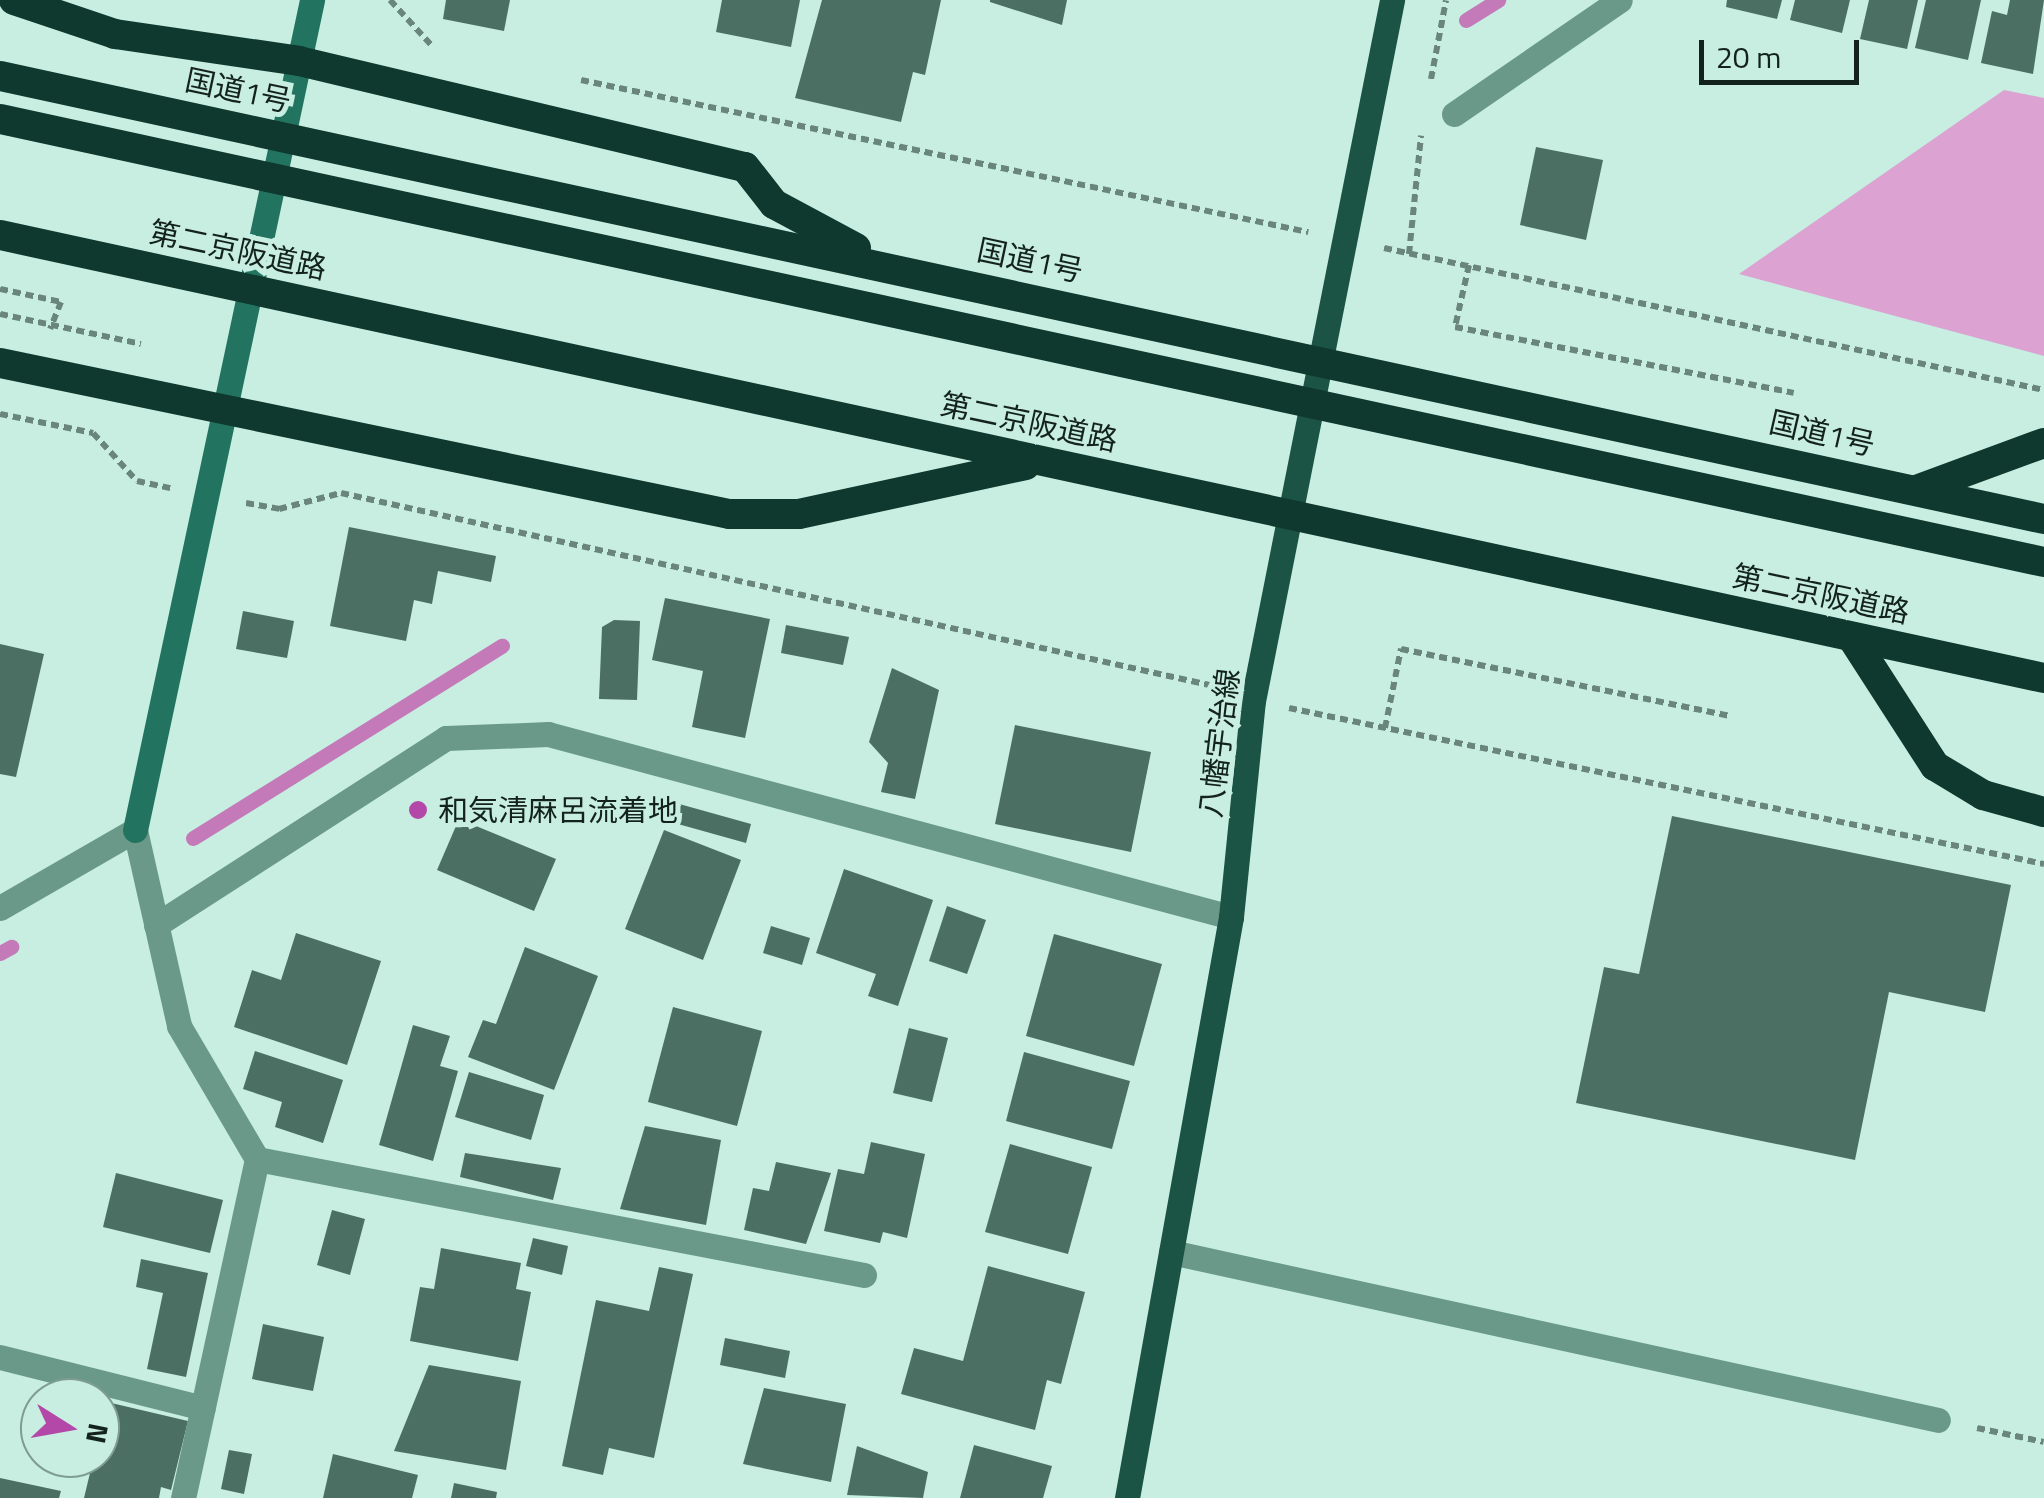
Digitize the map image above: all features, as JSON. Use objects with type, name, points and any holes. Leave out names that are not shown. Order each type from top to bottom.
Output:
[{"type":"highway","points":[[0,7],[26,6],[299,61],[745,167],[774,204],[891,267]]},
{"type":"highway","name":"国道1号","points":[[0,76],[1323,358],[2044,519]]},
{"type":"highway","points":[[0,119],[2044,562]]},
{"type":"highway","name":"第二京阪道路","points":[[0,234],[2044,678]]},
{"type":"highway","points":[[0,250],[1853,639],[2044,689]]},
{"type":"highway","points":[[0,363],[729,514],[800,514],[1026,465]]},
{"type":"highway","points":[[1916,490],[2044,443]]},
{"type":"highway","points":[[1853,639],[1935,766],[1983,795],[2044,812]]},
{"type":"main road","name":"八幡宇治線","points":[[1126,1498],[1231,916],[1253,701],[1392,0]]},
{"type":"street","points":[[183,1498],[258,1159],[179,1026],[135,830],[312,0]]},
{"type":"street","points":[[1454,114],[1620,0]]},
{"type":"street","points":[[156,925],[446,738],[548,734],[1231,916]]},
{"type":"street","points":[[1,906],[135,830]]},
{"type":"street","points":[[258,1159],[864,1275]]},
{"type":"street","points":[[1170,1252],[1938,1420]]},
{"type":"street","points":[[0,1357],[203,1408]]},
{"type":"path","points":[[390,0],[434,49],[454,53]]},
{"type":"path","points":[[568,77],[2044,390]]},
{"type":"path","points":[[1469,265],[1456,327],[1794,393]]},
{"type":"path","points":[[0,289],[61,302],[54,330],[0,316]]},
{"type":"path","points":[[0,316],[141,344]]},
{"type":"path","points":[[0,414],[93,433],[138,481]]},
{"type":"path","points":[[279,509],[341,493],[1179,674],[1253,701],[2044,864]]},
{"type":"path","points":[[1385,728],[1401,649],[1730,716]]},
{"type":"path","points":[[1938,1420],[2044,1442]]},
{"type":"shaded area","points":[[2004,90],[2044,98],[2044,356],[1739,274]]},
{"type":"building","points":[[446,0],[510,0],[504,31],[443,19]]},
{"type":"building","points":[[722,0],[800,0],[791,47],[716,32]]},
{"type":"building","points":[[822,0],[941,0],[925,75],[913,72],[901,122],[795,98]]},
{"type":"building","points":[[990,0],[1067,0],[1062,25],[990,2]]},
{"type":"building","points":[[1727,0],[1782,0],[1777,19],[1726,7]]},
{"type":"building","points":[[1795,0],[1850,0],[1842,33],[1790,20]]},
{"type":"building","points":[[1869,0],[1918,0],[1907,49],[1860,39]]},
{"type":"building","points":[[1926,0],[1981,0],[1968,60],[1915,48]]},
{"type":"building","points":[[2010,0],[2044,0],[2033,74],[1981,63],[1992,11],[2007,15]]},
{"type":"building","points":[[1536,147],[1603,160],[1586,240],[1520,225]]},
{"type":"building","points":[[349,527],[496,556],[491,582],[438,571],[432,604],[414,600],[406,641],[330,626]]},
{"type":"building","points":[[665,598],[770,619],[745,738],[692,727],[703,671],[652,660]]},
{"type":"building","points":[[243,611],[294,621],[287,658],[236,649]]},
{"type":"building","points":[[614,620],[640,621],[637,700],[599,699],[602,627]]},
{"type":"building","points":[[786,625],[849,637],[843,665],[781,653]]},
{"type":"building","points":[[0,644],[44,654],[16,777],[0,774]]},
{"type":"building","points":[[892,668],[939,690],[915,799],[881,792],[888,763],[869,742]]},
{"type":"building","points":[[1015,725],[1151,752],[1131,852],[995,824]]},
{"type":"building","points":[[640,793],[751,824],[746,843],[635,812]]},
{"type":"building","points":[[1672,816],[2011,885],[1985,1012],[1889,992],[1855,1160],[1576,1103],[1604,967],[1639,974]]},
{"type":"building","points":[[459,819],[556,859],[534,911],[437,870]]},
{"type":"building","points":[[664,830],[741,860],[703,960],[625,929]]},
{"type":"building","points":[[844,869],[933,900],[898,1006],[868,996],[876,974],[816,953]]},
{"type":"building","points":[[947,906],[986,920],[967,974],[929,961]]},
{"type":"building","points":[[771,926],[810,938],[802,965],[763,953]]},
{"type":"building","points":[[296,933],[381,961],[347,1065],[234,1027],[252,970],[281,980]]},
{"type":"building","points":[[1054,934],[1162,964],[1134,1066],[1026,1036]]},
{"type":"building","points":[[525,947],[598,976],[554,1090],[468,1057],[483,1020],[496,1024]]},
{"type":"building","points":[[673,1007],[762,1031],[737,1126],[648,1102]]},
{"type":"building","points":[[413,1025],[450,1036],[440,1066],[458,1071],[433,1161],[379,1145]]},
{"type":"building","points":[[909,1028],[948,1038],[932,1102],[893,1093]]},
{"type":"building","points":[[255,1051],[343,1080],[323,1143],[275,1127],[282,1102],[243,1089]]},
{"type":"building","points":[[1024,1052],[1130,1081],[1112,1149],[1006,1121]]},
{"type":"building","points":[[469,1072],[544,1095],[531,1140],[455,1117]]},
{"type":"building","points":[[645,1126],[721,1140],[706,1225],[620,1209]]},
{"type":"building","points":[[871,1142],[925,1154],[907,1238],[883,1232],[880,1243],[824,1231],[838,1169],[864,1174]]},
{"type":"building","points":[[1010,1144],[1092,1167],[1068,1254],[985,1232]]},
{"type":"building","points":[[465,1153],[561,1168],[553,1200],[460,1177]]},
{"type":"building","points":[[776,1162],[831,1173],[806,1244],[744,1230],[753,1188],[769,1191]]},
{"type":"building","points":[[116,1173],[223,1200],[210,1253],[103,1227]]},
{"type":"building","points":[[332,1210],[365,1219],[350,1275],[317,1265]]},
{"type":"building","points":[[533,1238],[568,1246],[562,1275],[526,1266]]},
{"type":"building","points":[[441,1248],[521,1263],[516,1289],[531,1292],[518,1361],[410,1341],[420,1287],[434,1289]]},
{"type":"building","points":[[141,1259],[208,1273],[186,1377],[147,1369],[163,1293],[136,1287]]},
{"type":"building","points":[[988,1266],[1085,1292],[1061,1384],[1047,1380],[1035,1430],[901,1394],[914,1348],[963,1361]]},
{"type":"building","points":[[659,1267],[693,1274],[654,1458],[609,1448],[603,1475],[562,1466],[596,1300],[649,1311]]},
{"type":"building","points":[[263,1324],[324,1337],[313,1391],[252,1379]]},
{"type":"building","points":[[725,1338],[790,1351],[785,1378],[720,1365]]},
{"type":"building","points":[[429,1365],[521,1381],[506,1470],[394,1451]]},
{"type":"building","points":[[764,1388],[846,1404],[831,1482],[743,1464]]},
{"type":"building","points":[[120,1405],[188,1421],[171,1490],[161,1487],[159,1498],[84,1498],[89,1478],[120,1478]]},
{"type":"building","points":[[974,1445],[1052,1466],[1043,1498],[960,1498]]},
{"type":"building","points":[[857,1446],[928,1472],[923,1498],[847,1495]]},
{"type":"building","points":[[229,1450],[252,1454],[244,1494],[221,1489]]},
{"type":"building","points":[[333,1454],[418,1475],[412,1498],[323,1498]]},
{"type":"building","points":[[0,1478],[61,1491],[59,1498],[0,1498]]},
{"type":"building","points":[[454,1483],[497,1492],[496,1498],[451,1498]]},
{"type":"waterway","points":[[1466,20],[1498,0]]},
{"type":"waterway","points":[[193,838],[502,646]]},
{"type":"waterway","points":[[0,953],[11,947]]},
{"type":"place","name":"和気清麻呂流着地","points":[[418,810]]}]
